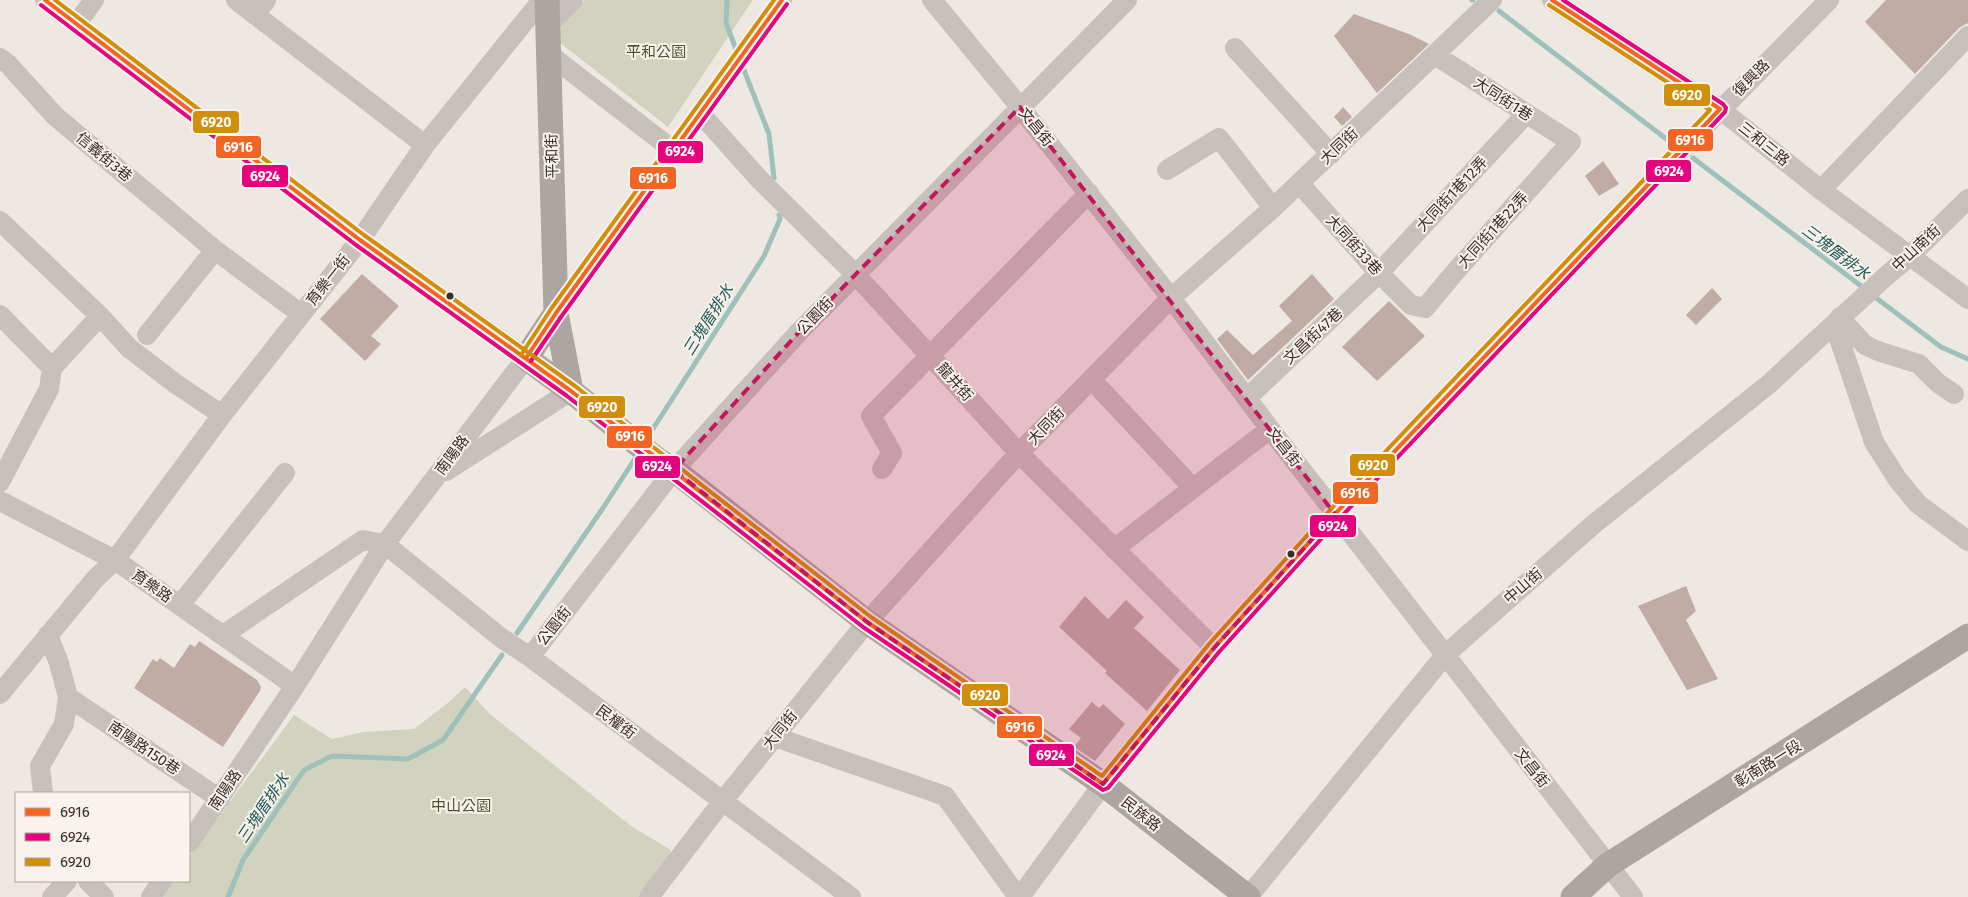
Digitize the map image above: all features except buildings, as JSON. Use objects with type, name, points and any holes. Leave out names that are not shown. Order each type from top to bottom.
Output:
[{"type":"main road","name":"平和街","points":[[548,12],[556,313],[571,391]]},
{"type":"main road","name":"南陽路","points":[[526,358],[556,313]]},
{"type":"main road","name":"民族路","points":[[526,358],[637,444],[674,470],[867,622],[1103,784],[1248,897]]},
{"type":"main road","name":"彰南路一段","points":[[1573,897],[1608,865],[1968,636]]},
{"type":"street","name":"民族路","points":[[45,0],[360,240],[526,358]]},
{"type":"street","points":[[77,23],[94,0]]},
{"type":"street","points":[[236,0],[260,7],[425,145]]},
{"type":"street","name":"育樂一街","points":[[0,694],[95,579],[116,560],[222,415],[360,240],[425,145],[542,0]]},
{"type":"street","points":[[548,12],[573,0]]},
{"type":"street","name":"南陽路","points":[[556,313],[782,0]]},
{"type":"street","name":"文昌街","points":[[932,0],[1020,107],[1171,298],[1270,429],[1633,897]]},
{"type":"street","name":"公園街","points":[[530,658],[674,470],[799,332],[1127,0]]},
{"type":"street","name":"大同街","points":[[649,897],[722,802],[867,622],[1020,453],[1171,298],[1300,183],[1492,0]]},
{"type":"street","name":"三和三路","points":[[1552,0],[1720,109],[1821,190],[1968,299]]},
{"type":"street","name":"復興路","points":[[1019,897],[1103,784],[1214,648],[1336,514],[1720,109],[1829,0]]},
{"type":"street","points":[[1821,190],[1968,36]]},
{"type":"street","points":[[1235,48],[1331,154]]},
{"type":"street","points":[[550,55],[673,150]]},
{"type":"street","name":"大同街1巷","points":[[1435,55],[1571,142]]},
{"type":"street","name":"信義街3巷","points":[[0,58],[8,64],[55,116],[216,250],[301,314]]},
{"type":"street","name":"龍井街","points":[[700,113],[760,180],[855,274],[1020,453],[1214,648]]},
{"type":"street","name":"大同街1巷12弄","points":[[1379,274],[1526,114]]},
{"type":"street","points":[[1167,170],[1219,138],[1273,208]]},
{"type":"street","name":"大同街1巷22弄","points":[[1411,305],[1425,308],[1571,142]]},
{"type":"street","name":"大同街33巷","points":[[1300,183],[1379,274],[1411,305]]},
{"type":"street","points":[[882,469],[892,454],[871,416],[1089,194]]},
{"type":"street","name":"中山南街","points":[[1845,314],[1911,255],[1968,199]]},
{"type":"street","points":[[0,221],[100,316],[129,348],[176,384],[222,415]]},
{"type":"street","points":[[146,335],[216,250]]},
{"type":"street","name":"文昌街47巷","points":[[1247,398],[1379,274]]},
{"type":"street","points":[[1845,314],[1865,345],[1919,364],[1938,383],[1954,394]]},
{"type":"street","points":[[1845,314],[1839,338],[1874,442],[1898,480],[1918,504],[1968,541]]},
{"type":"street","name":"中山街","points":[[1248,897],[1446,654],[1594,524],[1769,384],[1845,314]]},
{"type":"street","points":[[0,315],[52,368]]},
{"type":"street","points":[[0,482],[48,389],[52,368],[100,316]]},
{"type":"street","name":"南陽路","points":[[190,842],[295,686],[384,544],[526,358]]},
{"type":"street","points":[[1092,379],[1193,488]]},
{"type":"street","points":[[434,479],[571,391]]},
{"type":"street","points":[[1114,549],[1270,429]]},
{"type":"street","points":[[180,605],[285,473]]},
{"type":"street","name":"育樂路","points":[[0,501],[116,560],[295,686]]},
{"type":"street","points":[[223,634],[363,540],[384,544]]},
{"type":"street","name":"民權街","points":[[384,544],[500,637],[851,897]]},
{"type":"street","points":[[48,635],[59,663],[68,697],[64,724],[40,766],[42,787],[56,792]]},
{"type":"street","name":"南陽路150巷","points":[[68,697],[220,799]]},
{"type":"street","points":[[775,737],[945,796],[1019,897]]},
{"type":"street","points":[[52,897],[66,882]]},
{"type":"street","points":[[89,882],[104,897]]},
{"type":"street","points":[[151,897],[161,882]]},
{"type":"highlighted area","points":[[1020,107],[1335,514],[1214,648],[1103,784],[867,622],[674,470],[799,332]]},
{"type":"green space","name":"平和公園","points":[[585,0],[752,1],[668,127],[555,39],[562,24]]},
{"type":"green space","name":"中山公園","points":[[465,687],[490,714],[631,826],[671,850],[666,865],[641,897],[163,897],[172,882],[190,882],[190,856],[294,715],[332,739],[363,732],[414,729]]},
{"type":"waterway","name":"三塊厝排水","points":[[727,0],[726,23],[737,52]]},
{"type":"waterway","name":"三塊厝排水","points":[[1499,11],[1669,141]]},
{"type":"waterway","name":"三塊厝排水","points":[[742,65],[769,134],[774,178]]},
{"type":"waterway","name":"三塊厝排水","points":[[1693,158],[1865,289]]},
{"type":"waterway","name":"三塊厝排水","points":[[649,435],[764,256],[780,219],[779,215]]},
{"type":"waterway","name":"三塊厝排水","points":[[1871,294],[1941,347],[1968,359]]},
{"type":"waterway","name":"三塊厝排水","points":[[517,633],[634,460]]},
{"type":"waterway","name":"三塊厝排水","points":[[228,897],[243,860],[304,770],[332,756],[408,759],[443,740],[502,655]]},
{"type":"transit line","name":"6916","points":[[45,0],[360,240],[571,391],[867,622],[1103,784],[1214,648],[1335,514],[1720,109],[1552,0]]},
{"type":"transit line","name":"6920","points":[[55,0],[364,235],[575,386],[871,617],[1102,776],[1209,644],[1330,510],[1710,110],[1549,5]]},
{"type":"transit line","name":"6920","points":[[521,355],[551,309],[774,0]]},
{"type":"transit line","name":"6916","points":[[526,358],[556,313],[782,0]]},
{"type":"transit line","name":"6924","points":[[41,5],[356,245],[567,396],[863,627],[1103,790],[1108,788],[1219,652],[1340,518],[1725,112],[1726,108],[1723,104],[1563,0]]},
{"type":"transit line","name":"6924","points":[[531,361],[787,4]]}]
